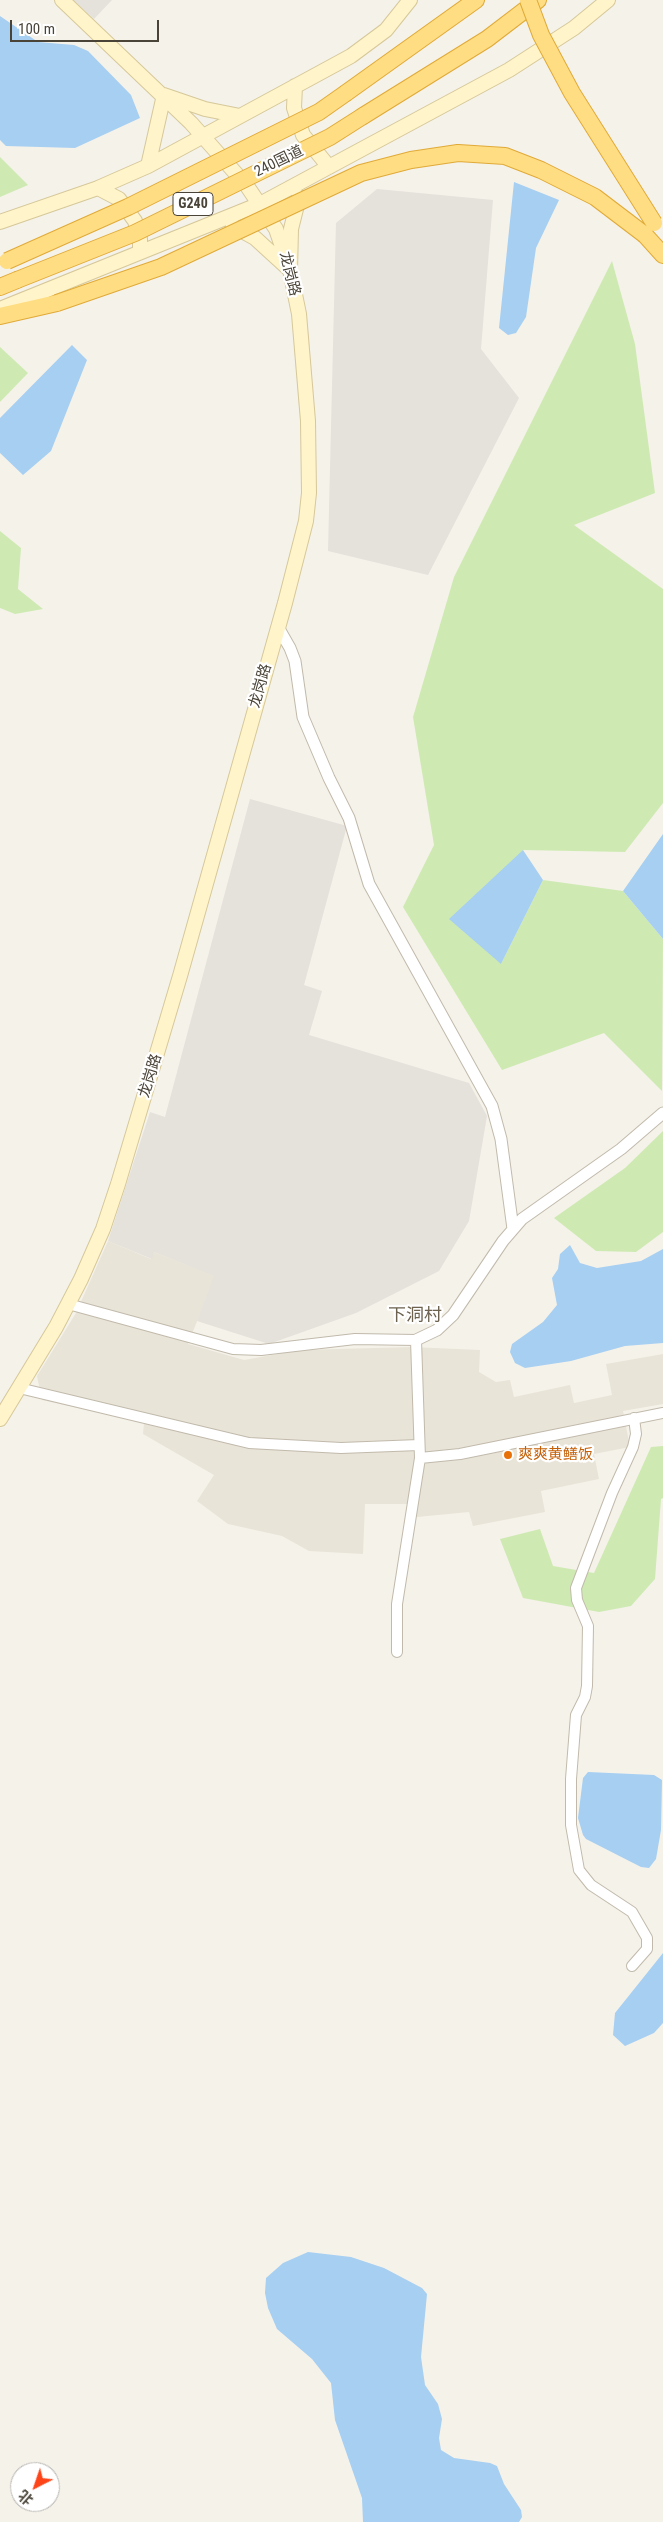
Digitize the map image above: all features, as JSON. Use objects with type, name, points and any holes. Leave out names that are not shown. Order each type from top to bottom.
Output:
[{"type":"highway","points":[[453,17],[467,0]]},
{"type":"highway","name":"240国道","points":[[4,262],[128,207],[319,112],[476,0]]},
{"type":"highway","points":[[528,0],[541,35],[650,229],[663,256]]},
{"type":"highway","name":"240国道","points":[[0,287],[135,233],[330,137],[487,39],[538,0]]},
{"type":"highway","points":[[0,316],[57,303],[161,267],[361,173],[411,160],[458,153],[505,156],[541,170],[595,197],[650,229],[663,239]]},
{"type":"main road","name":"龙岗路","points":[[0,1419],[68,1304],[92,1257],[118,1184],[177,985],[278,627],[306,521],[309,493],[305,372],[299,314],[290,270],[276,229],[260,204],[203,136],[164,95],[62,0]]},
{"type":"main road","points":[[0,222],[98,188],[148,166],[351,56],[386,30],[410,0]]},
{"type":"main road","points":[[0,309],[260,204],[509,70],[574,28],[608,0]]},
{"type":"main road","points":[[295,86],[294,108],[303,135],[329,167]]},
{"type":"main road","points":[[148,166],[164,95],[205,108],[240,116]]},
{"type":"main road","points":[[290,270],[293,212],[305,180]]},
{"type":"main road","points":[[98,188],[119,199],[136,221],[140,239],[140,252]]},
{"type":"main road","points":[[215,222],[229,224],[255,238],[290,270]]},
{"type":"street","points":[[278,627],[295,661],[300,706],[307,727],[349,818],[369,884],[492,1106],[502,1139],[513,1229]]},
{"type":"street","points":[[68,1304],[221,1347],[238,1350],[261,1350],[354,1339],[416,1340],[437,1330],[453,1315],[513,1229],[535,1208],[621,1149],[663,1113]]},
{"type":"street","points":[[397,1652],[397,1604],[420,1458],[416,1340]]},
{"type":"street","points":[[19,1388],[249,1443],[341,1448],[419,1445]]},
{"type":"street","points":[[420,1458],[460,1454],[663,1413]]},
{"type":"street","points":[[632,1966],[647,1949],[648,1938],[632,1912],[591,1885],[579,1870],[571,1825],[571,1779],[575,1723],[585,1697],[587,1669],[588,1626],[577,1600],[576,1588],[612,1493],[633,1447],[636,1434],[634,1418]]},
{"type":"shaded area","points":[[73,0],[112,0],[94,19]]},
{"type":"shaded area","points":[[377,189],[493,200],[481,349],[519,398],[428,575],[328,551],[336,223]]},
{"type":"shaded area","points":[[250,799],[347,826],[304,985],[322,991],[309,1035],[469,1083],[487,1116],[469,1221],[439,1271],[356,1313],[269,1344],[197,1321],[214,1276],[154,1252],[152,1259],[108,1241],[150,1112],[165,1117]]},
{"type":"shaded area","points":[[108,1241],[151,1259],[154,1252],[215,1276],[188,1344],[244,1360],[300,1350],[412,1347],[480,1350],[479,1372],[496,1382],[510,1380],[514,1397],[570,1385],[574,1403],[612,1395],[606,1364],[663,1354],[663,1404],[623,1411],[630,1447],[594,1454],[599,1479],[541,1491],[545,1512],[473,1526],[469,1512],[407,1518],[407,1504],[365,1504],[363,1554],[309,1551],[282,1536],[228,1524],[197,1501],[214,1475],[143,1434],[144,1423],[42,1400],[37,1376],[76,1313]]},
{"type":"green space","points":[[0,157],[28,185],[0,197]]},
{"type":"green space","points":[[612,261],[635,344],[655,493],[574,525],[663,589],[663,803],[625,852],[523,850],[501,964],[543,880],[623,891],[663,939],[662,1091],[604,1033],[502,1070],[403,907],[434,845],[413,717],[454,577]]},
{"type":"green space","points":[[0,347],[28,373],[0,402]]},
{"type":"green space","points":[[0,531],[21,548],[18,589],[43,609],[15,614],[0,608]]},
{"type":"green space","points":[[663,1131],[663,1232],[636,1252],[596,1251],[554,1218],[625,1168]]},
{"type":"green space","points":[[663,1446],[663,1498],[661,1499],[655,1579],[631,1606],[599,1612],[523,1598],[500,1539],[540,1529],[553,1566],[594,1573],[651,1447]]},
{"type":"water","points":[[0,16],[38,42],[74,45],[88,51],[131,95],[140,118],[75,148],[6,146],[0,140]]},
{"type":"water","points":[[514,182],[559,200],[536,248],[526,317],[516,333],[508,335],[499,328]]},
{"type":"water","points":[[72,345],[87,360],[51,451],[23,475],[0,453],[0,418]]},
{"type":"water","points":[[663,834],[663,939],[623,891]]},
{"type":"water","points":[[523,850],[543,880],[501,964],[449,919]]},
{"type":"water","points":[[570,1245],[580,1263],[597,1268],[641,1261],[663,1249],[663,1343],[625,1346],[571,1361],[525,1368],[515,1363],[510,1352],[512,1344],[543,1322],[557,1305],[552,1278],[558,1269],[560,1254]]},
{"type":"water","points":[[588,1772],[654,1775],[662,1780],[661,1830],[656,1859],[649,1868],[641,1867],[586,1839],[583,1835],[578,1818],[583,1778]]},
{"type":"water","points":[[663,1953],[663,2023],[654,2033],[625,2046],[613,2035],[615,2013]]},
{"type":"water","points":[[308,2252],[351,2257],[384,2268],[422,2288],[427,2294],[421,2357],[425,2385],[438,2404],[442,2419],[439,2438],[441,2450],[454,2458],[490,2463],[497,2466],[504,2484],[521,2510],[522,2517],[519,2522],[363,2522],[362,2498],[335,2420],[331,2383],[312,2359],[277,2329],[268,2308],[265,2293],[266,2278],[283,2263]]},
{"type":"place","name":"爽爽黄鳝饭","points":[[508,1455]]},
{"type":"district","name":"下洞村","points":[[415,1316]]}]
